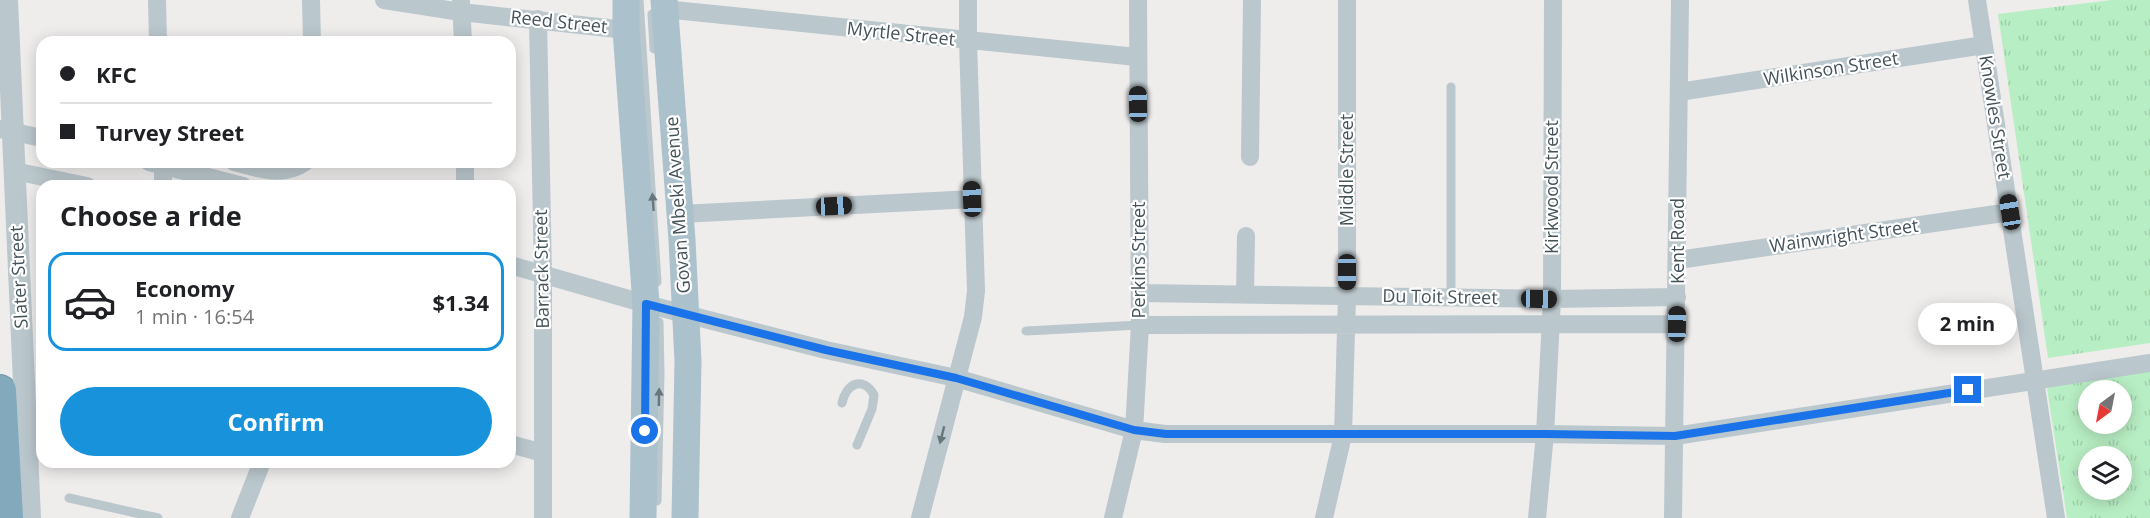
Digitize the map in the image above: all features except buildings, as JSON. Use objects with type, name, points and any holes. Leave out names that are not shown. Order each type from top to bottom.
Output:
[{"type":"highway","points":[[0,390],[7,518]]},
{"type":"main road","name":"Govan Mbeki Avenue","points":[[626,0],[626,30],[668,309],[688,398],[685,518]]},
{"type":"main road","name":"Govan Mbeki Avenue","points":[[650,512],[668,309],[681,214],[660,3]]},
{"type":"street","name":"Slater Street","points":[[8,0],[30,518]]},
{"type":"street","points":[[157,0],[159,36]]},
{"type":"street","points":[[311,0],[312,36]]},
{"type":"street","name":"Reed Street","points":[[384,0],[461,6],[626,30]]},
{"type":"street","points":[[920,518],[973,317],[976,291],[968,0]]},
{"type":"street","name":"Perkins Street","points":[[1113,518],[1134,430],[1140,325],[1138,0]]},
{"type":"street","points":[[1250,157],[1252,0]]},
{"type":"street","name":"Middle Street","points":[[1324,518],[1343,435],[1347,325],[1347,0]]},
{"type":"street","name":"Kirkwood Street","points":[[1537,518],[1545,434],[1552,299],[1553,0]]},
{"type":"street","name":"Kent Road","points":[[1673,518],[1680,0]]},
{"type":"street","name":"Knowles Street","points":[[1977,0],[2055,518]]},
{"type":"street","name":"Myrtle Street","points":[[660,3],[968,41],[1137,57]]},
{"type":"street","points":[[461,6],[463,36]]},
{"type":"street","name":"Barrack Street","points":[[538,19],[543,276],[543,518]]},
{"type":"street","name":"Wilkinson Street","points":[[1679,92],[1984,45]]},
{"type":"street","points":[[0,129],[36,137]]},
{"type":"street","points":[[172,168],[220,180]]},
{"type":"street","points":[[265,168],[280,171],[295,168]]},
{"type":"street","points":[[14,171],[58,180]]},
{"type":"street","points":[[681,214],[972,199]]},
{"type":"street","name":"Wainwright Street","points":[[1678,260],[2010,212]]},
{"type":"street","points":[[1245,294],[1246,236]]},
{"type":"street","points":[[516,267],[826,350],[956,378],[1134,430],[1166,434],[1675,436],[2150,363]]},
{"type":"street","name":"Du Toit Street","points":[[1140,292],[1552,299],[1677,297]]},
{"type":"street","points":[[1140,325],[1677,324]]},
{"type":"street","points":[[516,446],[543,453]]},
{"type":"street","points":[[240,518],[260,468]]},
{"type":"lane","points":[[639,0],[657,252],[668,309]]},
{"type":"lane","points":[[655,60],[660,3]]},
{"type":"lane","points":[[1451,87],[1451,297]]},
{"type":"lane","points":[[1026,331],[1140,325]]},
{"type":"lane","points":[[676,448],[677,380]]},
{"type":"lane","points":[[842,403],[844,393],[852,386],[867,387],[874,395],[872,410],[857,445]]},
{"type":"lane","points":[[69,498],[158,518]]},
{"type":"green space","points":[[2112,0],[2150,0],[2150,343],[2048,358],[1998,14]]},
{"type":"green space","points":[[2150,366],[2150,518],[2067,518],[2046,382]]},
{"type":"route","points":[[645,431],[646,304],[826,350],[956,378],[1134,430],[1166,434],[1675,436],[1968,390]]}]
